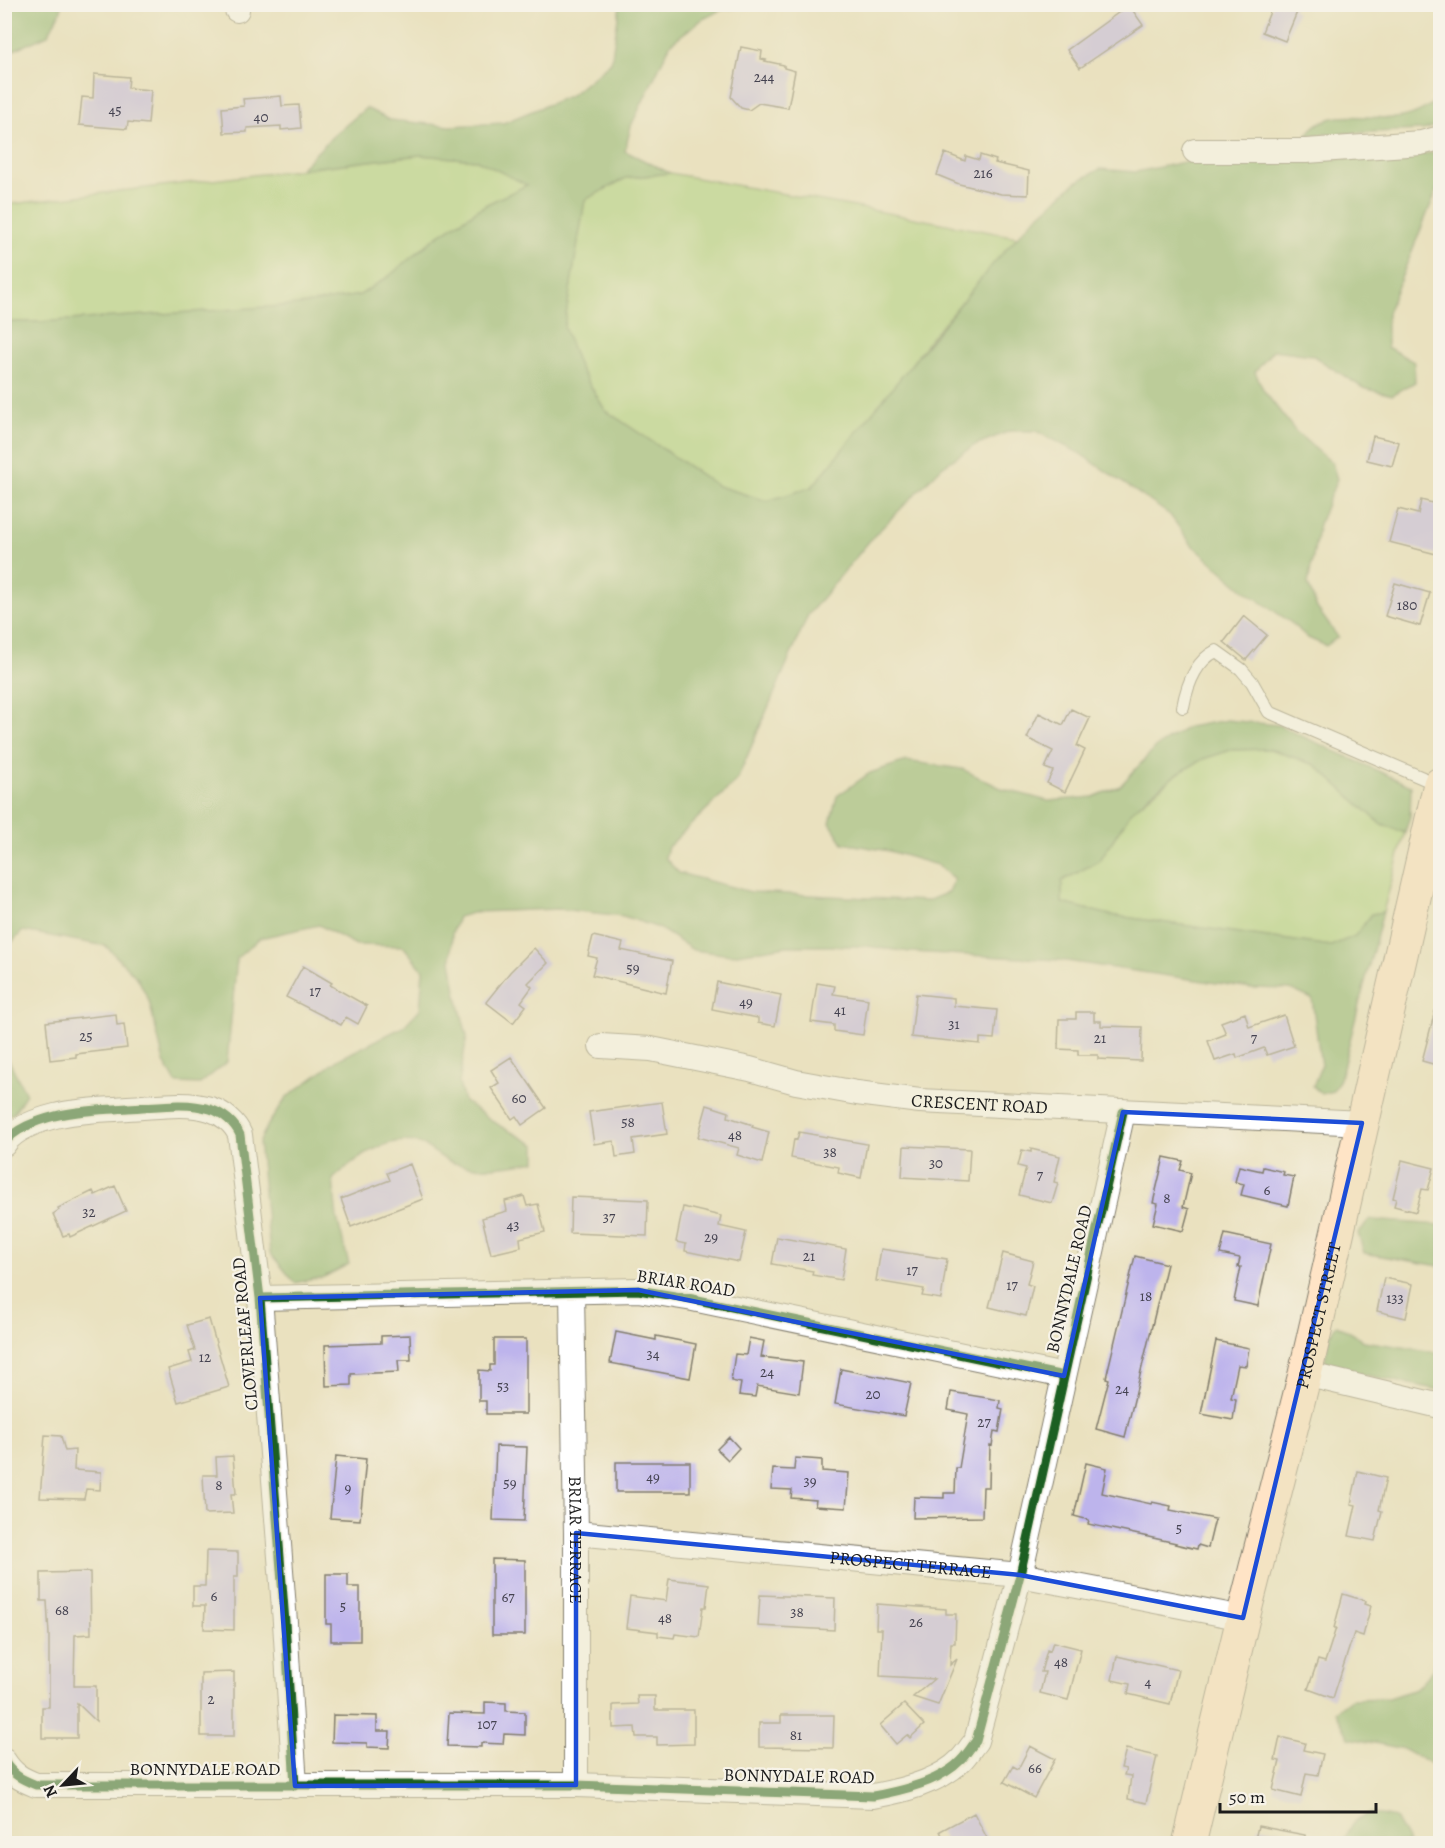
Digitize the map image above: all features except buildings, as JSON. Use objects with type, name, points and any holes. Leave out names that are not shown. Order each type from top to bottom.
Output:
[{"type":"main road","name":"PROSPECT STREET","points":[[1189,1844],[1305,1374],[1440,785]]},
{"type":"street","points":[[1195,151],[1306,151],[1421,143],[1440,138]]},
{"type":"street","name":"CRESCENT ROAD","points":[[601,1046],[651,1049],[750,1069],[796,1082],[910,1100],[1362,1123]]},
{"type":"street","name":"CLOVERLEAF ROAD","points":[[4,1144],[13,1134],[33,1124],[76,1112],[186,1105],[211,1109],[226,1117],[237,1128],[240,1136],[260,1298],[295,1786]]},
{"type":"street","name":"BONNYDALE ROAD","points":[[4,1761],[11,1773],[36,1785],[576,1785],[873,1796],[900,1791],[933,1779],[960,1762],[976,1741],[1020,1575],[1123,1112]]},
{"type":"street","name":"BRIAR ROAD","points":[[260,1298],[638,1290],[693,1299],[1064,1376]]},
{"type":"street","name":"BRIAR TERRACE","points":[[572,1292],[576,1533],[576,1785]]},
{"type":"street","points":[[1305,1374],[1440,1406]]},
{"type":"street","name":"PROSPECT TERRACE","points":[[576,1533],[1020,1575],[1243,1618]]},
{"type":"lane","points":[[1183,707],[1185,693],[1192,677],[1209,655],[1216,651],[1241,669],[1252,682],[1269,712],[1440,785]]},
{"type":"highlighted area","points":[[1123,1112],[1362,1123],[1243,1618],[1020,1575],[576,1533],[576,1785],[295,1786],[260,1298],[638,1290],[1064,1376]]},
{"type":"green space","points":[[5,4],[62,5],[48,35],[5,54]]},
{"type":"green space","points":[[620,5],[758,5],[721,10],[703,19],[671,43],[631,126],[625,151],[670,173],[626,178],[585,200],[564,327],[579,367],[605,410],[718,486],[767,501],[812,487],[991,266],[1028,225],[1076,182],[1100,169],[1136,172],[1184,162],[1402,156],[1440,152],[1440,182],[1387,313],[1387,347],[1414,362],[1415,382],[1392,395],[1363,388],[1312,355],[1273,350],[1255,372],[1264,391],[1296,432],[1332,463],[1337,479],[1319,524],[1308,584],[1317,608],[1338,637],[1326,646],[1308,638],[1290,622],[1244,590],[1192,545],[1170,515],[1079,453],[1036,431],[1010,431],[975,445],[942,467],[872,538],[808,615],[737,780],[668,847],[665,858],[679,873],[751,892],[927,901],[949,892],[954,879],[937,865],[889,851],[843,843],[830,823],[837,796],[870,773],[906,761],[962,769],[1003,789],[1048,801],[1093,797],[1120,786],[1156,747],[1188,727],[1227,720],[1278,725],[1411,786],[1410,816],[1405,833],[1380,823],[1315,765],[1270,749],[1231,750],[1203,759],[1177,774],[1152,793],[1131,812],[1100,860],[1062,881],[1062,903],[1110,915],[1331,946],[1355,936],[1372,914],[1383,912],[1340,1079],[1333,1091],[1321,1094],[1313,1086],[1321,1066],[1312,999],[1290,989],[1251,988],[1059,960],[910,952],[866,946],[787,946],[731,955],[693,950],[659,928],[623,916],[559,909],[476,912],[458,917],[452,934],[451,960],[467,1036],[459,1083],[464,1101],[502,1127],[536,1145],[536,1161],[495,1167],[474,1167],[449,1161],[423,1145],[406,1141],[383,1145],[372,1150],[333,1179],[337,1218],[349,1264],[324,1277],[295,1283],[270,1253],[259,1142],[287,1097],[339,1059],[403,1027],[420,1009],[423,970],[403,946],[356,945],[319,925],[260,938],[237,958],[227,1062],[200,1084],[176,1083],[164,1062],[149,1001],[138,979],[106,946],[23,931],[5,949],[5,322],[39,322],[299,305],[360,295],[388,277],[436,237],[487,204],[527,185],[477,160],[420,155],[300,169],[333,136],[366,108],[390,120],[450,126],[503,123],[571,95],[611,62]]},
{"type":"green space","points":[[1440,97],[1440,125],[1423,130],[1307,135],[1315,126],[1335,118],[1407,116],[1430,105]]},
{"type":"green space","points":[[420,155],[477,160],[528,185],[487,204],[436,237],[388,277],[360,295],[299,305],[39,322],[5,322],[4,205]]},
{"type":"green space","points":[[670,173],[1017,237],[931,338],[889,394],[812,487],[767,501],[718,486],[605,410],[579,367],[564,327],[585,199],[626,178]]},
{"type":"green space","points":[[1270,749],[1315,765],[1380,823],[1405,833],[1383,912],[1372,914],[1355,936],[1331,946],[1110,915],[1062,903],[1062,881],[1100,860],[1131,812],[1177,774],[1203,759],[1231,750]]},
{"type":"green space","points":[[5,1053],[26,1094],[13,1114],[5,1115]]},
{"type":"green space","points":[[1370,1220],[1440,1225],[1440,1266],[1364,1253],[1358,1233]]},
{"type":"green space","points":[[1337,1325],[1364,1341],[1440,1353],[1440,1390],[1331,1368],[1325,1360],[1330,1336]]},
{"type":"green space","points":[[1440,1624],[1440,1769],[1404,1749],[1349,1738],[1335,1711],[1351,1699],[1388,1698],[1416,1689],[1434,1669]]},
{"type":"green space","points":[[1370,1813],[1395,1818],[1409,1843],[1342,1843],[1355,1820]]},
{"type":"cycle path","points":[[4,1144],[20,1130],[55,1116],[82,1111],[169,1105],[190,1105],[215,1111],[232,1123],[240,1135],[260,1298],[295,1786]]},
{"type":"cycle path","points":[[4,1761],[18,1776],[36,1785],[576,1785],[873,1796],[908,1788],[942,1774],[961,1760],[976,1741],[1020,1575],[1123,1112]]},
{"type":"cycle path","points":[[260,1298],[638,1290],[693,1299],[1064,1376]]}]
